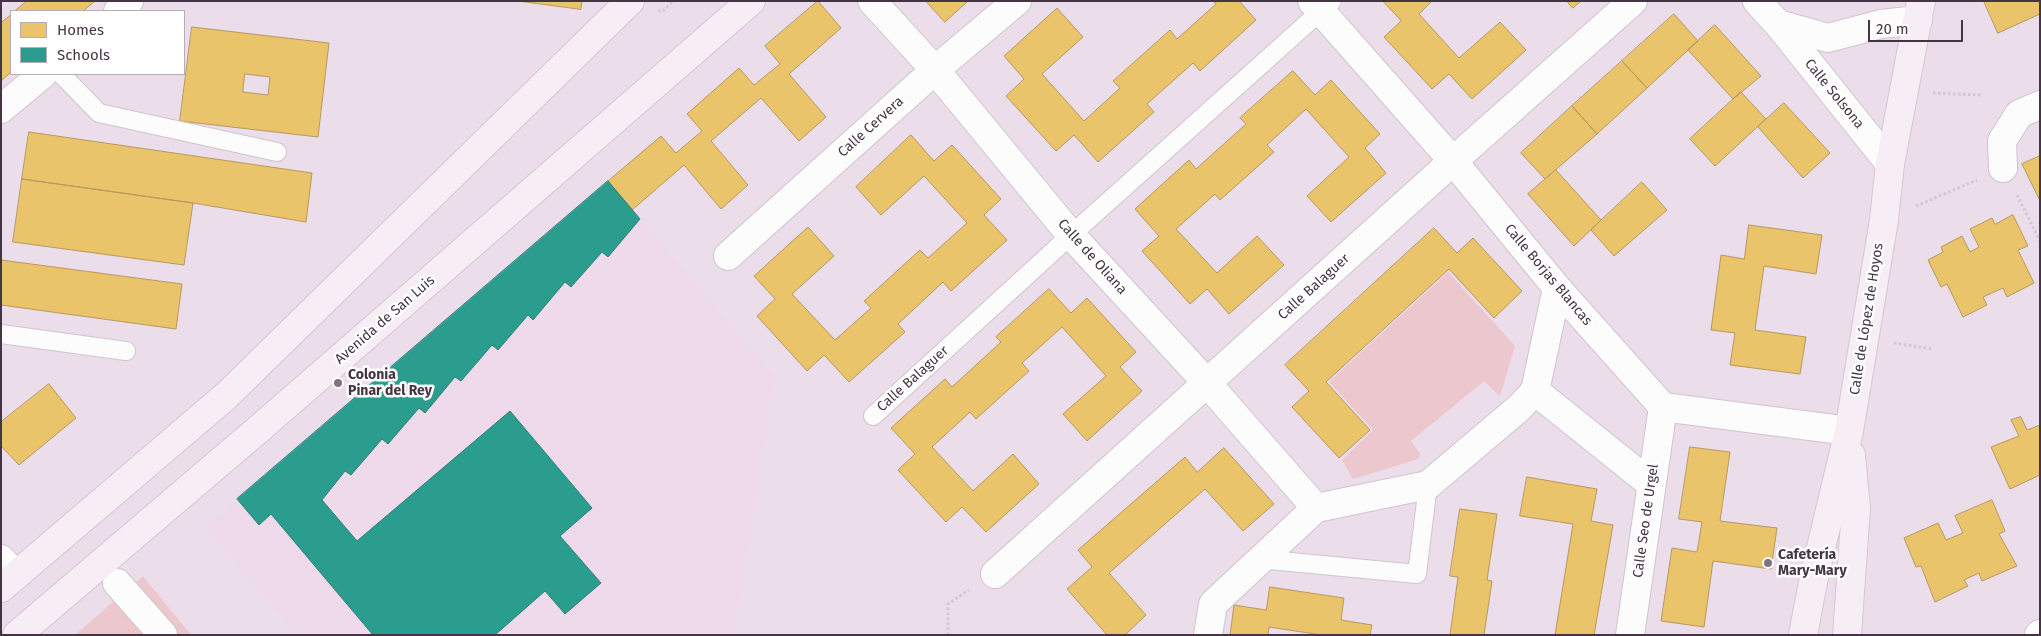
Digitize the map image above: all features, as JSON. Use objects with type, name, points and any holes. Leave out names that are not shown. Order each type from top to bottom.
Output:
[{"type":"street","points":[[119,10],[130,1]]},
{"type":"street","points":[[6,574],[226,396],[630,1]]},
{"type":"street","name":"Avenida de San Luis","points":[[17,635],[267,422],[751,1]]},
{"type":"street","name":"Calle de Oliana","points":[[872,1],[935,70],[1071,235],[1208,383],[1316,508]]},
{"type":"street","name":"Calle Cervera","points":[[728,256],[935,70],[1017,1]]},
{"type":"street","name":"Calle Balaguer","points":[[995,574],[1633,1]]},
{"type":"street","name":"Calle Solsona","points":[[1757,1],[1778,24],[1890,164]]},
{"type":"street","name":"Calle Borjas Blancas","points":[[1322,4],[1557,288],[1663,407]]},
{"type":"street","points":[[1778,24],[1828,38],[1920,11]]},
{"type":"street","name":"Calle de López de Hoyos","points":[[1803,635],[1814,577],[1849,431],[1884,220],[1890,164],[1920,11]]},
{"type":"street","points":[[1,109],[42,75]]},
{"type":"street","points":[[2003,168],[2002,141],[2020,114],[2040,105]]},
{"type":"street","points":[[1208,635],[1213,604],[1259,559],[1316,508],[1428,485],[1520,408],[1535,391],[1557,288]]},
{"type":"street","points":[[1535,391],[1651,484]]},
{"type":"street","points":[[1663,407],[1849,431],[1856,508],[1847,635]]},
{"type":"street","name":"Calle Seo de Urgel","points":[[1630,635],[1663,407]]},
{"type":"street","points":[[116,583],[163,635]]},
{"type":"lane","name":"Calle Balaguer","points":[[873,416],[1322,4]]},
{"type":"lane","points":[[62,75],[99,113],[277,152]]},
{"type":"lane","points":[[1,334],[126,351]]},
{"type":"lane","points":[[1259,559],[1417,574],[1428,485]]},
{"type":"path","points":[[1905,92],[1983,95]]},
{"type":"path","points":[[1884,220],[2003,168],[2040,241]]},
{"type":"path","points":[[1864,338],[1933,349]]},
{"type":"path","points":[[948,635],[948,604],[995,574]]},
{"type":"shaded area","points":[[1,1],[2040,1],[2040,635],[1,635]]},
{"type":"shaded area","points":[[608,181],[775,376],[735,635],[296,635],[205,528]]},
{"type":"shaded area","points":[[1448,272],[1515,346],[1500,396],[1484,381],[1411,441],[1420,454],[1418,459],[1353,479],[1342,460],[1373,430],[1329,382]]},
{"type":"shaded area","points":[[143,576],[191,635],[75,635]]},
{"type":"building: Homes","points":[[27,1],[95,1],[84,10],[16,10]]},
{"type":"building: Homes","points":[[518,1],[582,1],[581,9]]},
{"type":"building: Homes","points":[[818,1],[841,28],[789,74],[826,117],[799,141],[761,98],[711,141],[748,185],[721,209],[684,165],[632,210],[608,181],[661,136],[676,153],[702,131],[687,114],[739,68],[754,85],[780,64],[765,46]]},
{"type":"building: Homes","points":[[926,1],[968,1],[945,22]]},
{"type":"building: Homes","points":[[1213,1],[1239,1],[1256,20],[1200,71],[1193,63],[1147,104],[1154,112],[1098,162],[1074,135],[1056,151],[1006,96],[1024,79],[1004,56],[1057,8],[1083,37],[1042,74],[1084,121],[1120,88],[1113,81],[1170,30],[1177,39],[1216,4]]},
{"type":"building: Homes","points":[[1383,1],[1432,1],[1419,14],[1459,58],[1500,22],[1526,50],[1472,99],[1449,74],[1432,89],[1384,37],[1401,21]]},
{"type":"building: Homes","points":[[1567,1],[1581,1],[1573,8]]},
{"type":"building: Homes","points":[[1984,1],[2040,1],[2040,14],[1998,33]]},
{"type":"building: Homes","points":[[1674,14],[1698,41],[1647,88],[1622,61]]},
{"type":"building: Homes","points":[[10,16],[10,73],[1,81],[1,23]]},
{"type":"building: Homes","points":[[1715,25],[1761,76],[1733,99],[1688,50]]},
{"type":"building: Homes","points":[[192,27],[329,43],[318,137],[180,121]],"holes":[[[245,74],[270,77],[268,95],[243,92]]]},
{"type":"building: Homes","points":[[1622,61],[1647,88],[1597,134],[1572,106]]},
{"type":"building: Homes","points":[[1293,71],[1315,95],[1331,80],[1380,134],[1365,148],[1386,173],[1331,222],[1307,196],[1349,157],[1306,109],[1267,145],[1274,152],[1220,200],[1215,194],[1176,229],[1217,273],[1257,236],[1284,265],[1229,314],[1207,289],[1190,304],[1142,251],[1159,236],[1135,209],[1189,160],[1196,169],[1246,124],[1240,118]]},
{"type":"building: Homes","points":[[1741,92],[1766,119],[1715,166],[1690,139]]},
{"type":"building: Homes","points":[[1784,103],[1830,153],[1803,178],[1758,127]]},
{"type":"building: Homes","points":[[1572,106],[1597,134],[1545,179],[1521,153]]},
{"type":"building: Homes","points":[[29,132],[312,173],[306,222],[193,203],[22,179]]},
{"type":"building: Homes","points":[[911,135],[934,161],[952,145],[1001,199],[984,215],[1007,240],[951,291],[943,282],[898,324],[905,332],[849,382],[824,355],[807,371],[757,316],[775,299],[754,276],[808,227],[834,256],[792,294],[835,340],[871,308],[864,301],[920,250],[928,258],[967,223],[924,176],[881,215],[856,187]]},
{"type":"building: Homes","points":[[2040,156],[2040,201],[2022,164]]},
{"type":"building: Homes","points":[[1556,170],[1601,220],[1574,246],[1528,194]]},
{"type":"building: Homes","points":[[22,179],[193,203],[184,265],[13,242]]},
{"type":"building: Homes","points":[[1642,182],[1667,210],[1614,256],[1591,230]]},
{"type":"building: Homes","points":[[2013,215],[2028,246],[2018,250],[2034,283],[2007,297],[2003,288],[1983,297],[1987,305],[1963,317],[1947,284],[1941,287],[1928,260],[1943,252],[1941,247],[1962,236],[1970,252],[1979,247],[1970,229],[1992,218],[1995,224]]},
{"type":"building: Homes","points":[[1749,225],[1822,235],[1816,274],[1764,266],[1755,330],[1806,337],[1800,374],[1730,365],[1735,333],[1711,330],[1721,255],[1744,259]]},
{"type":"building: Homes","points":[[1434,228],[1457,253],[1473,238],[1522,291],[1494,318],[1449,269],[1326,382],[1370,430],[1339,458],[1292,407],[1309,391],[1285,365]]},
{"type":"building: Homes","points":[[1,260],[182,284],[176,329],[1,305]]},
{"type":"building: Homes","points":[[1049,289],[1071,313],[1087,298],[1136,352],[1120,367],[1142,391],[1087,441],[1063,414],[1106,376],[1062,327],[1022,363],[1029,371],[976,419],[970,412],[932,447],[973,491],[1013,454],[1039,484],[986,532],[962,507],[946,522],[898,470],[915,454],[891,428],[945,379],[952,387],[1001,342],[996,337]]},
{"type":"building: Homes","points":[[49,384],[76,418],[19,465],[1,446],[1,422]]},
{"type":"building: Homes","points":[[2021,417],[2027,430],[2040,425],[2040,475],[2010,489],[1991,447],[2019,436],[2011,420]]},
{"type":"building: Homes","points":[[1690,447],[1730,452],[1720,521],[1777,528],[1771,569],[1713,561],[1704,627],[1661,621],[1672,548],[1697,552],[1702,522],[1679,519]]},
{"type":"building: Homes","points":[[1224,448],[1274,504],[1243,531],[1205,489],[1109,573],[1146,615],[1125,635],[1107,635],[1067,589],[1092,567],[1078,550],[1185,457],[1197,472]]},
{"type":"building: Homes","points":[[1527,477],[1597,489],[1591,521],[1613,525],[1594,635],[1555,635],[1573,524],[1520,516]]},
{"type":"building: Homes","points":[[1992,500],[2005,531],[1999,534],[2017,566],[1982,581],[1979,573],[1964,580],[1968,586],[1935,602],[1921,566],[1916,567],[1904,538],[1938,523],[1946,540],[1963,533],[1955,516]]},
{"type":"building: Homes","points":[[1460,509],[1497,514],[1487,580],[1492,581],[1484,635],[1450,635],[1458,577],[1450,576]]},
{"type":"building: Homes","points":[[1270,587],[1344,598],[1341,620],[1372,625],[1370,635],[1322,635],[1269,627],[1268,635],[1230,635],[1234,605],[1266,610]]},
{"type":"building: Schools","points":[[608,181],[640,219],[608,257],[602,252],[571,287],[565,282],[533,320],[528,315],[498,350],[492,345],[461,381],[455,377],[425,413],[419,408],[388,444],[382,439],[351,475],[345,471],[322,500],[357,541],[510,411],[592,508],[560,536],[601,583],[565,614],[545,591],[495,635],[373,635],[271,514],[259,525],[237,499]]},
{"type":"place","name":"Colonia Pinar del Rey","points":[[338,383]]},
{"type":"place","name":"Cafetería Mary-Mary","points":[[1768,563]]}]
